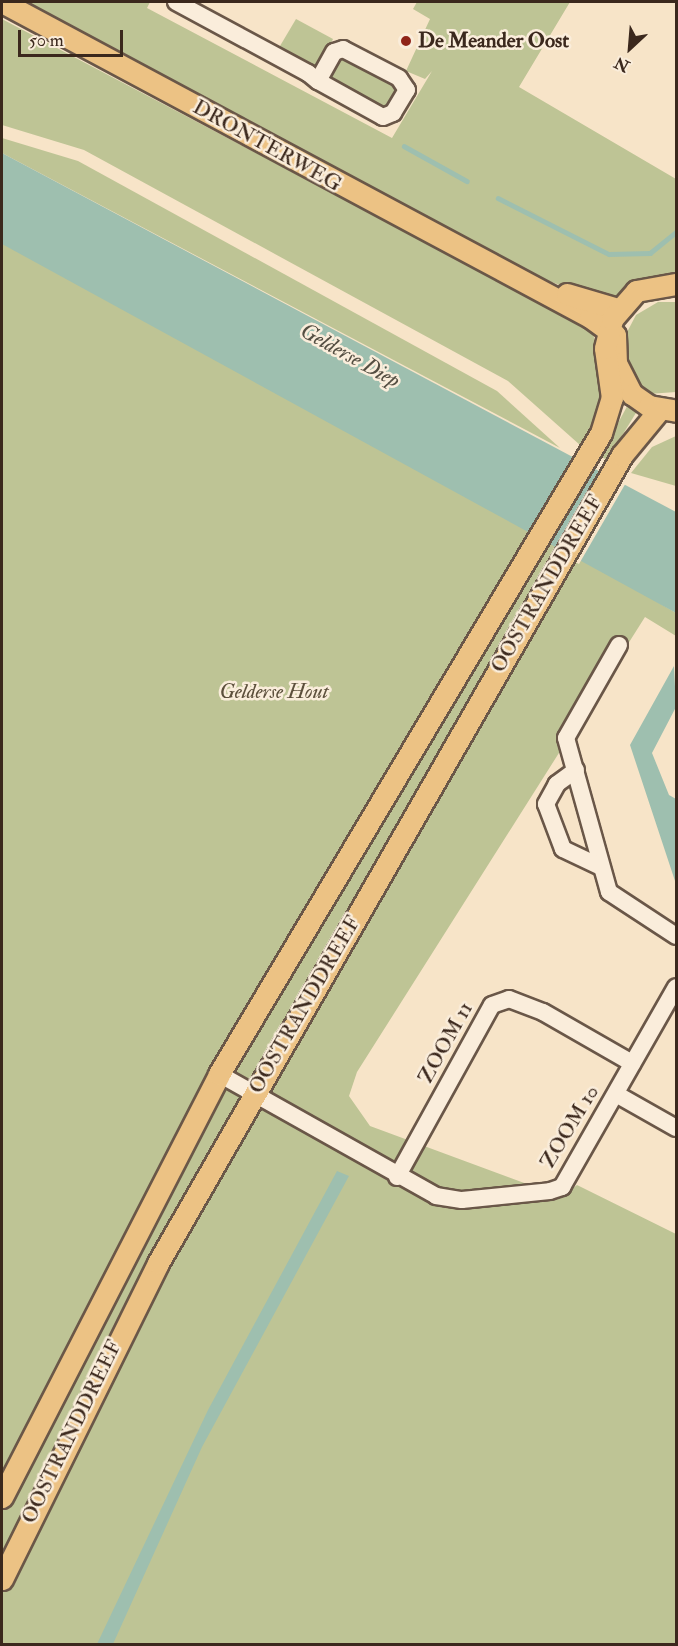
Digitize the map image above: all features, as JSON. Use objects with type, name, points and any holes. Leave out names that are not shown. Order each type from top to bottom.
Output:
[{"type":"main road","name":"DRONTERWEG","points":[[2,2],[536,286],[612,332]]},
{"type":"main road","points":[[665,407],[619,386],[605,357],[618,309],[647,287],[676,284]]},
{"type":"main road","name":"DRONTERWEG","points":[[536,286],[618,309]]},
{"type":"main road","points":[[612,332],[626,313],[641,300],[676,294]]},
{"type":"main road","name":"OOSTRANDDREEF","points":[[2,1497],[219,1074],[599,437],[619,386]]},
{"type":"main road","name":"OOSTRANDDREEF","points":[[2,1579],[109,1355],[254,1094],[626,449],[665,407]]},
{"type":"street","points":[[176,2],[382,117],[393,113],[407,90],[399,78],[344,49],[334,52],[318,81]]},
{"type":"street","points":[[619,645],[566,738],[601,867],[613,898],[676,936]]},
{"type":"street","points":[[576,770],[557,784],[546,804],[563,849],[601,867]]},
{"type":"street","name":"ZOOM 10","points":[[219,1074],[397,1177],[436,1196],[462,1200],[562,1187],[676,987]]},
{"type":"street","name":"ZOOM 11","points":[[397,1177],[492,1005],[509,999],[543,1012],[632,1063]]},
{"type":"street","points":[[616,1094],[676,1128]]},
{"type":"green space","points":[[18,2],[150,2],[147,8],[392,138],[432,71],[425,79],[406,71],[430,19],[413,9],[417,2],[570,2],[519,87],[676,179],[676,276],[613,298],[589,296],[517,269]]},
{"type":"green space","points":[[2,19],[592,330],[606,381],[592,431],[580,445],[508,381],[84,150],[2,125]]},
{"type":"green space","points":[[296,19],[333,39],[317,70],[277,51]]},
{"type":"green space","points":[[339,54],[399,87],[388,109],[330,81]]},
{"type":"green space","points":[[2,138],[78,161],[497,391],[560,448],[2,153]]},
{"type":"green space","name":"Gelderse Hout","points":[[2,216],[676,613],[676,636],[645,617],[357,1072],[349,1096],[370,1126],[562,1197],[577,1185],[676,1234],[676,1644],[2,1644]]},
{"type":"green space","points":[[658,302],[676,302],[676,392],[648,394],[627,370],[625,336],[636,315]]},
{"type":"green space","points":[[630,401],[639,408],[607,460],[600,456]]},
{"type":"green space","points":[[676,436],[676,486],[631,473],[652,447]]},
{"type":"water","name":"Gelderse Diep","points":[[2,153],[676,512],[676,613],[2,244]]},
{"type":"water","points":[[674,666],[676,707],[652,753],[669,795],[676,799],[676,884],[630,745]]},
{"type":"water","points":[[337,1171],[349,1176],[202,1447],[113,1644],[97,1644],[208,1410]]},
{"type":"pier","points":[[603,468],[627,481],[579,564],[555,551]]},
{"type":"waterway","points":[[404,146],[467,181]]},
{"type":"waterway","points":[[498,198],[609,254],[650,253],[676,232]]},
{"type":"place","name":"De Meander Oost","points":[[406,41]]}]
